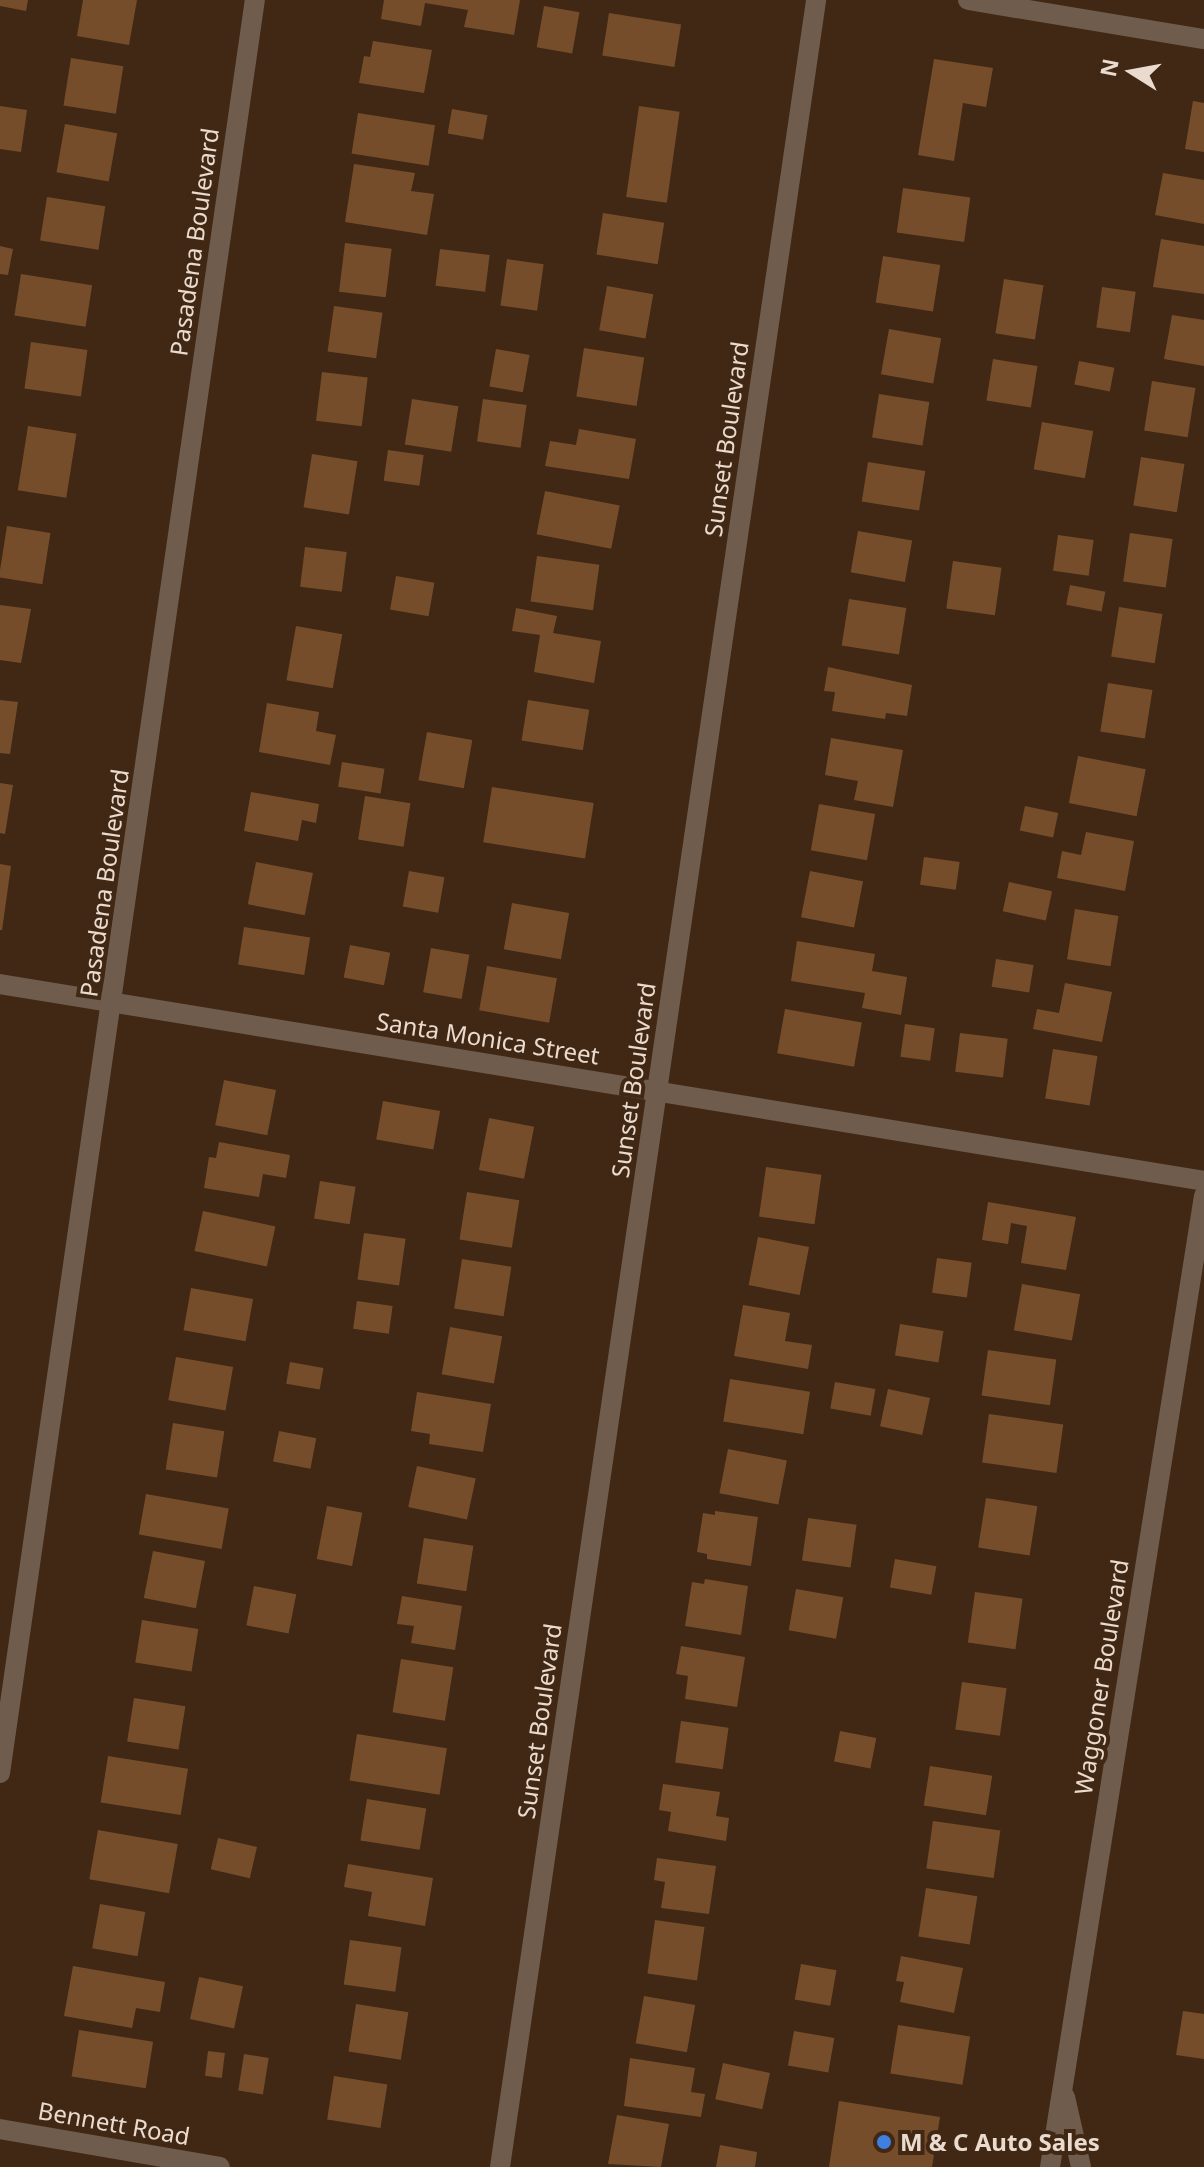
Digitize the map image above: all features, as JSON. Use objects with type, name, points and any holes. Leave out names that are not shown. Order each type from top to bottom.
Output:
[{"type":"street","name":"Pasadena Boulevard","points":[[0,1773],[255,0]]},
{"type":"street","name":"Sunset Boulevard","points":[[500,2167],[816,0]]},
{"type":"street","points":[[968,0],[1204,39]]},
{"type":"street","name":"Santa Monica Street","points":[[0,984],[1204,1181]]},
{"type":"street","name":"Waggoner Boulevard","points":[[1050,2167],[1204,1196]]},
{"type":"street","points":[[1062,2087],[1081,2167]]},
{"type":"street","name":"Bennett Road","points":[[0,2129],[220,2167]]},
{"type":"building","points":[[0,0],[28,0],[26,11],[0,6]]},
{"type":"building","points":[[83,0],[137,0],[129,45],[77,36]]},
{"type":"building","points":[[384,0],[520,0],[514,35],[464,27],[468,10],[425,3],[421,26],[381,19]]},
{"type":"building","points":[[544,6],[579,12],[572,54],[537,47]]},
{"type":"building","points":[[609,13],[681,24],[674,67],[602,55]]},
{"type":"building","points":[[373,41],[432,50],[424,93],[359,83],[364,56],[370,57]]},
{"type":"building","points":[[71,58],[123,66],[116,114],[63,105]]},
{"type":"building","points":[[934,59],[993,68],[986,107],[963,103],[954,161],[918,155]]},
{"type":"building","points":[[1193,101],[1204,103],[1204,152],[1185,149]]},
{"type":"building","points":[[0,106],[27,110],[21,152],[0,149]]},
{"type":"building","points":[[639,106],[680,112],[667,203],[626,197]]},
{"type":"building","points":[[452,109],[487,115],[483,140],[448,134]]},
{"type":"building","points":[[358,113],[435,125],[429,166],[352,153]]},
{"type":"building","points":[[65,124],[117,133],[109,181],[56,172]]},
{"type":"building","points":[[354,164],[415,173],[411,191],[434,194],[427,235],[345,222]]},
{"type":"building","points":[[1163,173],[1204,180],[1204,224],[1155,215]]},
{"type":"building","points":[[903,188],[970,197],[964,242],[897,233]]},
{"type":"building","points":[[47,197],[105,206],[98,250],[40,240]]},
{"type":"building","points":[[603,213],[664,223],[658,264],[596,254]]},
{"type":"building","points":[[1161,239],[1204,246],[1204,294],[1153,287]]},
{"type":"building","points":[[345,243],[392,249],[386,297],[339,292]]},
{"type":"building","points":[[0,246],[13,249],[8,275],[0,274]]},
{"type":"building","points":[[440,249],[490,255],[485,292],[435,286]]},
{"type":"building","points":[[883,256],[940,265],[933,311],[876,302]]},
{"type":"building","points":[[507,259],[544,264],[537,311],[500,306]]},
{"type":"building","points":[[21,274],[92,285],[86,327],[14,315]]},
{"type":"building","points":[[1004,279],[1044,285],[1035,340],[995,333]]},
{"type":"building","points":[[607,286],[653,294],[645,338],[599,330]]},
{"type":"building","points":[[1102,287],[1136,292],[1130,332],[1096,328]]},
{"type":"building","points":[[334,306],[383,313],[376,358],[328,352]]},
{"type":"building","points":[[1172,315],[1204,320],[1204,366],[1164,359]]},
{"type":"building","points":[[889,329],[941,338],[933,384],[881,374]]},
{"type":"building","points":[[31,342],[87,350],[81,396],[24,389]]},
{"type":"building","points":[[584,348],[644,358],[637,406],[576,396]]},
{"type":"building","points":[[496,349],[529,355],[523,392],[489,386]]},
{"type":"building","points":[[993,359],[1037,366],[1031,408],[986,400]]},
{"type":"building","points":[[1079,361],[1114,368],[1110,391],[1074,385]]},
{"type":"building","points":[[322,372],[368,378],[362,426],[316,421]]},
{"type":"building","points":[[1152,381],[1195,388],[1188,437],[1144,430]]},
{"type":"building","points":[[879,394],[929,402],[922,445],[872,437]]},
{"type":"building","points":[[412,399],[458,406],[451,452],[405,444]]},
{"type":"building","points":[[483,399],[527,405],[521,448],[477,442]]},
{"type":"building","points":[[1042,422],[1093,431],[1085,478],[1034,469]]},
{"type":"building","points":[[28,426],[76,434],[66,498],[18,490]]},
{"type":"building","points":[[579,429],[636,439],[629,479],[545,466],[550,441],[576,445]]},
{"type":"building","points":[[388,450],[424,455],[419,486],[384,481]]},
{"type":"building","points":[[312,454],[357,461],[349,515],[304,507]]},
{"type":"building","points":[[1141,457],[1184,464],[1177,512],[1133,505]]},
{"type":"building","points":[[868,462],[925,471],[919,511],[862,502]]},
{"type":"building","points":[[545,491],[620,506],[611,549],[537,534]]},
{"type":"building","points":[[7,526],[50,533],[42,584],[0,578]]},
{"type":"building","points":[[858,531],[912,541],[905,582],[851,572]]},
{"type":"building","points":[[1130,533],[1173,539],[1166,588],[1123,582]]},
{"type":"building","points":[[1058,535],[1094,540],[1089,576],[1053,571]]},
{"type":"building","points":[[305,547],[347,552],[342,592],[300,587]]},
{"type":"building","points":[[537,556],[599,565],[593,610],[531,602]]},
{"type":"building","points":[[953,561],[1002,568],[995,615],[946,609]]},
{"type":"building","points":[[396,576],[434,583],[429,616],[390,609]]},
{"type":"building","points":[[1070,585],[1105,592],[1102,612],[1066,605]]},
{"type":"building","points":[[849,599],[906,608],[899,654],[842,645]]},
{"type":"building","points":[[0,605],[31,609],[21,663],[0,660]]},
{"type":"building","points":[[1119,607],[1162,614],[1155,663],[1111,656]]},
{"type":"building","points":[[516,608],[557,616],[553,633],[601,641],[594,683],[534,672],[540,635],[512,631]]},
{"type":"building","points":[[296,626],[342,634],[333,688],[286,680]]},
{"type":"building","points":[[828,667],[912,685],[907,716],[886,713],[885,719],[832,711],[835,692],[824,691]]},
{"type":"building","points":[[1108,683],[1152,690],[1145,738],[1100,731]]},
{"type":"building","points":[[0,700],[18,702],[10,754],[0,753]]},
{"type":"building","points":[[528,700],[589,710],[583,750],[522,740]]},
{"type":"building","points":[[267,703],[319,712],[316,731],[336,735],[330,765],[259,752]]},
{"type":"building","points":[[427,732],[472,740],[464,788],[418,780]]},
{"type":"building","points":[[831,738],[903,750],[893,807],[854,800],[858,781],[825,775]]},
{"type":"building","points":[[1078,756],[1146,769],[1137,816],[1069,803]]},
{"type":"building","points":[[342,762],[384,769],[381,793],[338,787]]},
{"type":"building","points":[[0,783],[13,785],[5,834],[0,833]]},
{"type":"building","points":[[492,787],[594,803],[585,858],[483,842]]},
{"type":"building","points":[[251,792],[319,804],[316,823],[302,820],[298,841],[244,831]]},
{"type":"building","points":[[365,796],[410,803],[404,847],[358,839]]},
{"type":"building","points":[[819,804],[875,814],[867,860],[811,850]]},
{"type":"building","points":[[1025,806],[1058,813],[1053,838],[1020,830]]},
{"type":"building","points":[[1086,832],[1134,841],[1125,891],[1057,878],[1062,851],[1081,855]]},
{"type":"building","points":[[924,857],[960,862],[956,890],[920,885]]},
{"type":"building","points":[[256,862],[313,873],[305,915],[248,904]]},
{"type":"building","points":[[0,864],[11,866],[2,930],[0,930]]},
{"type":"building","points":[[409,871],[444,877],[438,913],[403,906]]},
{"type":"building","points":[[810,871],[863,881],[854,927],[801,917]]},
{"type":"building","points":[[1009,882],[1052,891],[1046,920],[1003,911]]},
{"type":"building","points":[[512,903],[569,913],[561,959],[504,949]]},
{"type":"building","points":[[1075,909],[1118,916],[1110,966],[1067,959]]},
{"type":"building","points":[[244,927],[310,937],[304,975],[238,965]]},
{"type":"building","points":[[797,941],[875,954],[872,971],[907,977],[901,1015],[862,1008],[865,993],[791,981]]},
{"type":"building","points":[[350,945],[390,953],[384,985],[344,977]]},
{"type":"building","points":[[431,948],[469,955],[462,999],[423,992]]},
{"type":"building","points":[[996,959],[1034,965],[1029,993],[992,987]]},
{"type":"building","points":[[487,966],[557,978],[549,1023],[479,1010]]},
{"type":"building","points":[[1065,983],[1112,992],[1102,1042],[1033,1029],[1037,1009],[1059,1013]]},
{"type":"building","points":[[785,1009],[862,1023],[854,1067],[777,1053]]},
{"type":"building","points":[[905,1024],[935,1028],[930,1061],[900,1057]]},
{"type":"building","points":[[960,1033],[1008,1039],[1003,1078],[955,1072]]},
{"type":"building","points":[[1053,1049],[1097,1056],[1090,1105],[1045,1098]]},
{"type":"building","points":[[224,1080],[276,1090],[267,1135],[215,1125]]},
{"type":"building","points":[[383,1101],[440,1111],[433,1149],[376,1139]]},
{"type":"building","points":[[489,1118],[534,1127],[524,1179],[479,1170]]},
{"type":"building","points":[[219,1142],[290,1155],[286,1178],[263,1174],[259,1197],[204,1188],[209,1157],[216,1158]]},
{"type":"building","points":[[766,1167],[821,1175],[814,1224],[759,1217]]},
{"type":"building","points":[[320,1181],[356,1187],[350,1224],[314,1219]]},
{"type":"building","points":[[467,1192],[519,1200],[512,1248],[459,1239]]},
{"type":"building","points":[[988,1202],[1076,1217],[1066,1270],[1021,1263],[1027,1226],[1011,1223],[1008,1244],[982,1240]]},
{"type":"building","points":[[203,1211],[275,1226],[267,1266],[194,1251]]},
{"type":"building","points":[[364,1233],[406,1239],[399,1285],[357,1280]]},
{"type":"building","points":[[758,1237],[809,1247],[800,1295],[749,1285]]},
{"type":"building","points":[[937,1258],[972,1263],[967,1298],[932,1293]]},
{"type":"building","points":[[462,1259],[511,1267],[504,1316],[454,1308]]},
{"type":"building","points":[[1022,1284],[1080,1294],[1072,1341],[1014,1330]]},
{"type":"building","points":[[191,1288],[253,1299],[246,1341],[184,1330]]},
{"type":"building","points":[[357,1301],[393,1306],[389,1334],[353,1329]]},
{"type":"building","points":[[743,1305],[790,1313],[785,1341],[812,1345],[808,1369],[734,1356]]},
{"type":"building","points":[[900,1324],[943,1331],[938,1362],[895,1356]]},
{"type":"building","points":[[450,1327],[502,1336],[494,1383],[442,1374]]},
{"type":"building","points":[[988,1350],[1056,1360],[1050,1405],[982,1396]]},
{"type":"building","points":[[176,1357],[233,1367],[225,1410],[168,1400]]},
{"type":"building","points":[[290,1362],[323,1368],[320,1390],[286,1384]]},
{"type":"building","points":[[730,1379],[810,1392],[803,1434],[723,1421]]},
{"type":"building","points":[[835,1382],[875,1389],[871,1416],[830,1409]]},
{"type":"building","points":[[888,1389],[930,1398],[922,1435],[880,1426]]},
{"type":"building","points":[[417,1392],[491,1404],[483,1452],[429,1444],[430,1434],[411,1431]]},
{"type":"building","points":[[989,1414],[1063,1424],[1056,1473],[982,1463]]},
{"type":"building","points":[[173,1423],[224,1431],[217,1478],[166,1469]]},
{"type":"building","points":[[279,1431],[316,1438],[310,1469],[273,1461]]},
{"type":"building","points":[[728,1449],[787,1460],[778,1505],[719,1493]]},
{"type":"building","points":[[417,1466],[476,1478],[467,1520],[408,1507]]},
{"type":"building","points":[[146,1494],[229,1509],[222,1549],[139,1534]]},
{"type":"building","points":[[986,1498],[1037,1506],[1030,1556],[978,1547]]},
{"type":"building","points":[[327,1506],[362,1513],[352,1566],[317,1559]]},
{"type":"building","points":[[715,1511],[758,1517],[751,1566],[707,1559],[707,1554],[697,1552],[703,1513],[715,1515]]},
{"type":"building","points":[[808,1518],[857,1525],[851,1567],[802,1561]]},
{"type":"building","points":[[424,1538],[473,1546],[466,1591],[417,1583]]},
{"type":"building","points":[[153,1551],[205,1561],[196,1608],[144,1598]]},
{"type":"building","points":[[895,1559],[936,1566],[931,1595],[890,1588]]},
{"type":"building","points":[[705,1579],[748,1586],[741,1635],[685,1626],[692,1582],[704,1584]]},
{"type":"building","points":[[254,1586],[296,1594],[289,1633],[246,1625]]},
{"type":"building","points":[[796,1589],[843,1597],[836,1639],[789,1630]]},
{"type":"building","points":[[975,1592],[1023,1599],[1015,1649],[968,1643]]},
{"type":"building","points":[[402,1596],[462,1606],[455,1650],[411,1643],[414,1626],[397,1624]]},
{"type":"building","points":[[142,1620],[198,1629],[192,1671],[135,1662]]},
{"type":"building","points":[[681,1646],[745,1657],[737,1707],[685,1699],[688,1676],[676,1674]]},
{"type":"building","points":[[401,1659],[453,1667],[445,1721],[393,1712]]},
{"type":"building","points":[[962,1682],[1007,1688],[1000,1736],[955,1730]]},
{"type":"building","points":[[134,1698],[185,1706],[178,1750],[127,1741]]},
{"type":"building","points":[[681,1721],[729,1728],[723,1769],[675,1763]]},
{"type":"building","points":[[840,1731],[876,1738],[870,1768],[834,1761]]},
{"type":"building","points":[[357,1734],[447,1748],[440,1795],[350,1780]]},
{"type":"building","points":[[108,1756],[188,1769],[181,1815],[101,1802]]},
{"type":"building","points":[[930,1766],[992,1776],[986,1815],[924,1806]]},
{"type":"building","points":[[663,1784],[720,1792],[716,1816],[729,1818],[726,1841],[668,1831],[671,1812],[659,1810]]},
{"type":"building","points":[[367,1799],[426,1808],[420,1850],[360,1840]]},
{"type":"building","points":[[933,1821],[1000,1830],[994,1878],[926,1869]]},
{"type":"building","points":[[98,1830],[178,1844],[169,1893],[89,1879]]},
{"type":"building","points":[[218,1838],[257,1847],[250,1878],[211,1869]]},
{"type":"building","points":[[657,1858],[716,1866],[709,1914],[661,1908],[665,1882],[654,1880]]},
{"type":"building","points":[[348,1864],[433,1878],[425,1926],[368,1916],[372,1892],[344,1887]]},
{"type":"building","points":[[926,1888],[977,1896],[970,1945],[918,1936]]},
{"type":"building","points":[[100,1904],[145,1912],[137,1956],[92,1948]]},
{"type":"building","points":[[655,1920],[705,1927],[697,1980],[647,1973]]},
{"type":"building","points":[[350,1940],[401,1947],[395,1992],[344,1985]]},
{"type":"building","points":[[901,1956],[963,1968],[954,2013],[900,2002],[904,1982],[896,1981]]},
{"type":"building","points":[[801,1964],[836,1970],[830,2006],[795,1999]]},
{"type":"building","points":[[73,1966],[165,1982],[160,2012],[136,2008],[132,2028],[64,2016]]},
{"type":"building","points":[[199,1977],[243,1986],[234,2028],[190,2019]]},
{"type":"building","points":[[644,1996],[695,2005],[687,2052],[636,2043]]},
{"type":"building","points":[[356,2004],[408,2012],[401,2060],[348,2051]]},
{"type":"building","points":[[1183,2011],[1204,2014],[1204,2059],[1176,2055]]},
{"type":"building","points":[[898,2025],[970,2036],[962,2085],[890,2073]]},
{"type":"building","points":[[79,2030],[153,2042],[146,2088],[72,2076]]},
{"type":"building","points":[[794,2031],[834,2038],[828,2073],[788,2065]]},
{"type":"building","points":[[208,2051],[225,2053],[222,2078],[205,2076]]},
{"type":"building","points":[[244,2054],[269,2058],[263,2094],[238,2091]]},
{"type":"building","points":[[630,2058],[695,2068],[691,2092],[705,2094],[701,2117],[624,2106]]},
{"type":"building","points":[[723,2063],[770,2073],[762,2109],[715,2099]]},
{"type":"building","points":[[334,2076],[387,2084],[380,2128],[327,2119]]},
{"type":"building","name":"M & C Auto Sales","points":[[839,2101],[940,2117],[932,2167],[829,2167]]},
{"type":"building","points":[[617,2115],[669,2124],[661,2167],[608,2164]]},
{"type":"building","points":[[720,2145],[757,2152],[755,2167],[716,2167]]},
{"type":"place","name":"M & C Auto Sales","points":[[884,2142]]}]
